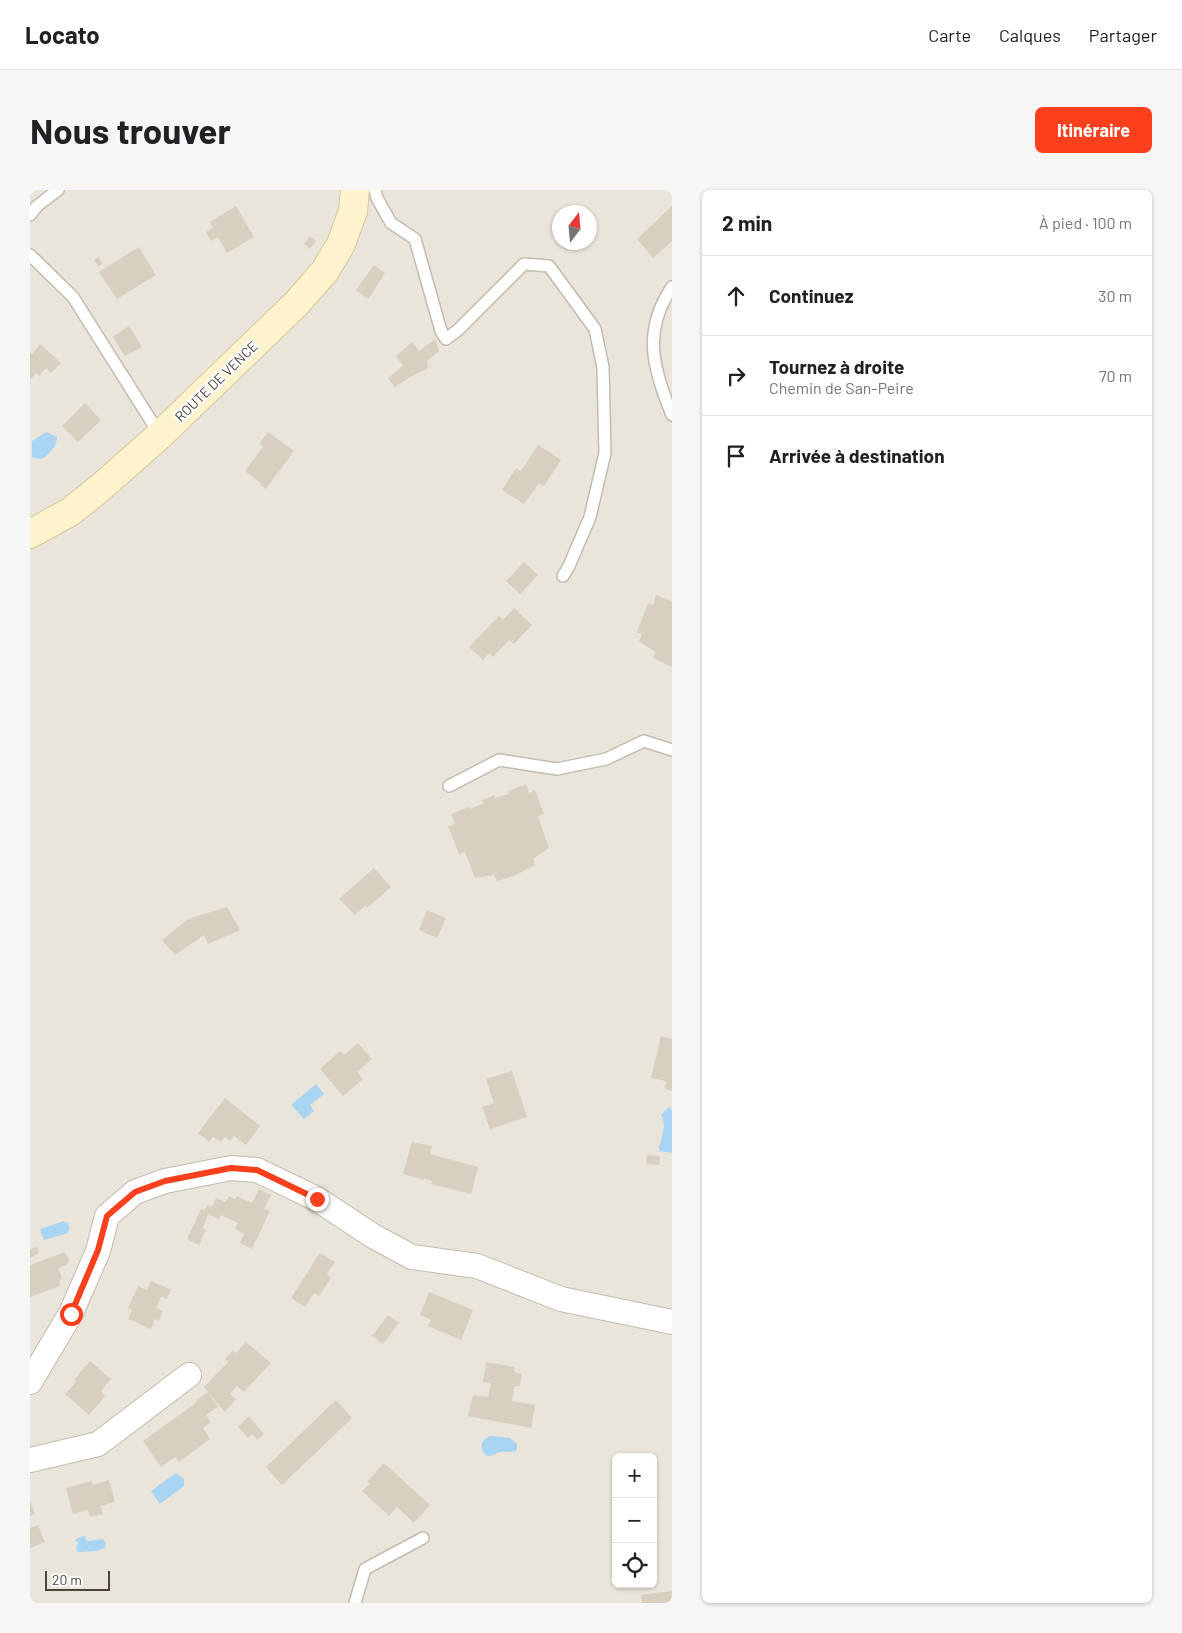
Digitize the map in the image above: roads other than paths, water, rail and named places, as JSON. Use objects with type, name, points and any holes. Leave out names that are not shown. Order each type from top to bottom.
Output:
[{"type":"main road","name":"ROUTE DE VENCE","points":[[30,534],[70,512],[160,435],[296,304],[325,271],[341,244],[353,211],[355,190]]},
{"type":"street","points":[[30,1382],[71,1314],[98,1250],[107,1216],[135,1192],[165,1181],[231,1168],[257,1170],[317,1199],[373,1236],[412,1257],[477,1266],[561,1299],[672,1322]]},
{"type":"street","points":[[30,1460],[98,1444],[189,1375]]},
{"type":"lane","points":[[30,215],[37,206],[58,190]]},
{"type":"lane","points":[[375,190],[377,198],[391,223],[415,239],[441,331],[446,339],[458,330],[524,264],[549,266],[595,329],[602,367],[606,453],[590,517],[569,566],[562,576]]},
{"type":"lane","points":[[30,255],[73,297],[160,435]]},
{"type":"lane","points":[[672,287],[659,310],[653,333],[655,359],[661,388],[672,415]]},
{"type":"lane","points":[[449,786],[499,760],[557,769],[606,759],[644,741],[672,750]]},
{"type":"lane","points":[[355,1603],[365,1569],[424,1538]]},
{"type":"water","points":[[46,432],[57,437],[55,446],[44,458],[32,457],[32,441]]},
{"type":"water","points":[[316,1084],[324,1094],[310,1105],[314,1111],[304,1119],[291,1105]]},
{"type":"water","points":[[669,1107],[672,1110],[672,1153],[660,1151],[658,1145],[660,1145],[664,1130],[664,1122],[661,1115]]},
{"type":"water","points":[[64,1221],[65,1223],[68,1222],[70,1230],[68,1233],[44,1240],[40,1229]]},
{"type":"water","points":[[490,1436],[510,1438],[517,1444],[517,1450],[487,1456],[482,1450],[482,1445],[484,1440]]},
{"type":"water","points":[[176,1473],[184,1479],[184,1486],[160,1504],[151,1491]]},
{"type":"water","points":[[83,1536],[88,1541],[103,1539],[106,1543],[105,1548],[97,1551],[78,1552],[76,1549],[78,1542],[75,1540]]}]
